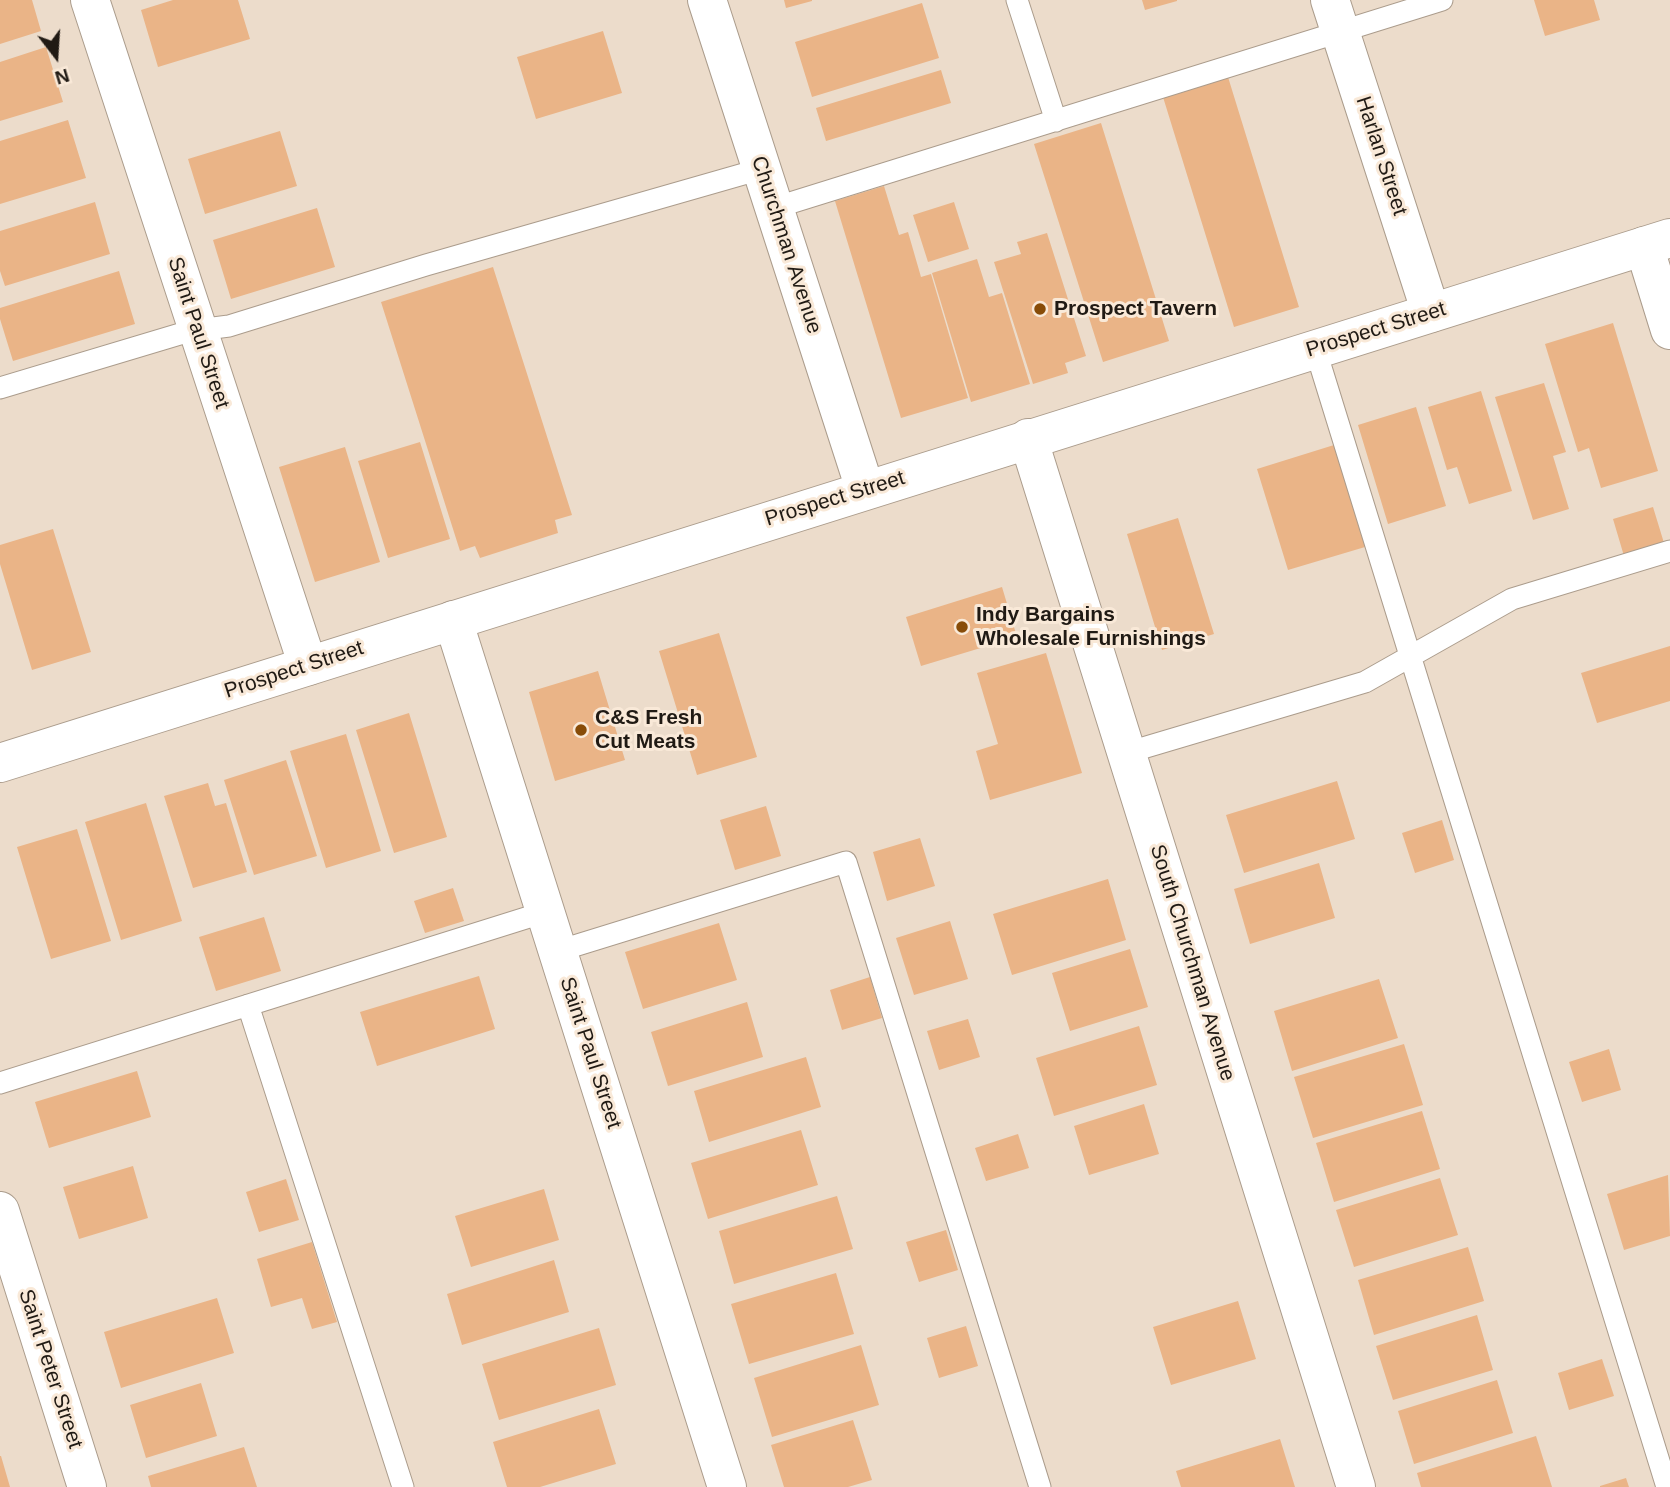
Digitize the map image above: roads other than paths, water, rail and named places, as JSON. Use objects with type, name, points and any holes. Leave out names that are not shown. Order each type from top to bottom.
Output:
[{"type":"street","name":"Saint Paul Street","points":[[90,0],[308,666]]},
{"type":"street","name":"Churchman Avenue","points":[[707,0],[866,489]]},
{"type":"street","name":"Harlan Street","points":[[1336,16],[1431,313]]},
{"type":"street","name":"Prospect Street","points":[[0,763],[1657,242]]},
{"type":"street","points":[[1657,242],[1670,330]]},
{"type":"street","name":"South Churchman Avenue","points":[[1028,438],[1356,1487]]},
{"type":"street","name":"Saint Paul Street","points":[[453,620],[727,1487]]},
{"type":"street","name":"Saint Peter Street","points":[[0,1211],[87,1487]]},
{"type":"lane","points":[[1017,0],[1056,121]]},
{"type":"lane","points":[[774,208],[1056,121],[1336,16],[1442,0]]},
{"type":"lane","points":[[0,388],[197,330],[229,326],[426,265],[761,169]]},
{"type":"lane","points":[[1315,348],[1667,1487]]},
{"type":"lane","points":[[1126,753],[1365,682],[1512,599],[1670,551]]},
{"type":"lane","points":[[558,951],[846,862],[1040,1487]]},
{"type":"lane","points":[[0,1083],[545,912]]},
{"type":"lane","points":[[248,1005],[403,1487]]},
{"type":"place","name":"Prospect Tavern","points":[[1040,309]]},
{"type":"place","name":"Indy Bargains Wholesale Furnishings","points":[[962,627]]},
{"type":"place","name":"C&S Fresh Cut Meats","points":[[581,730]]}]
